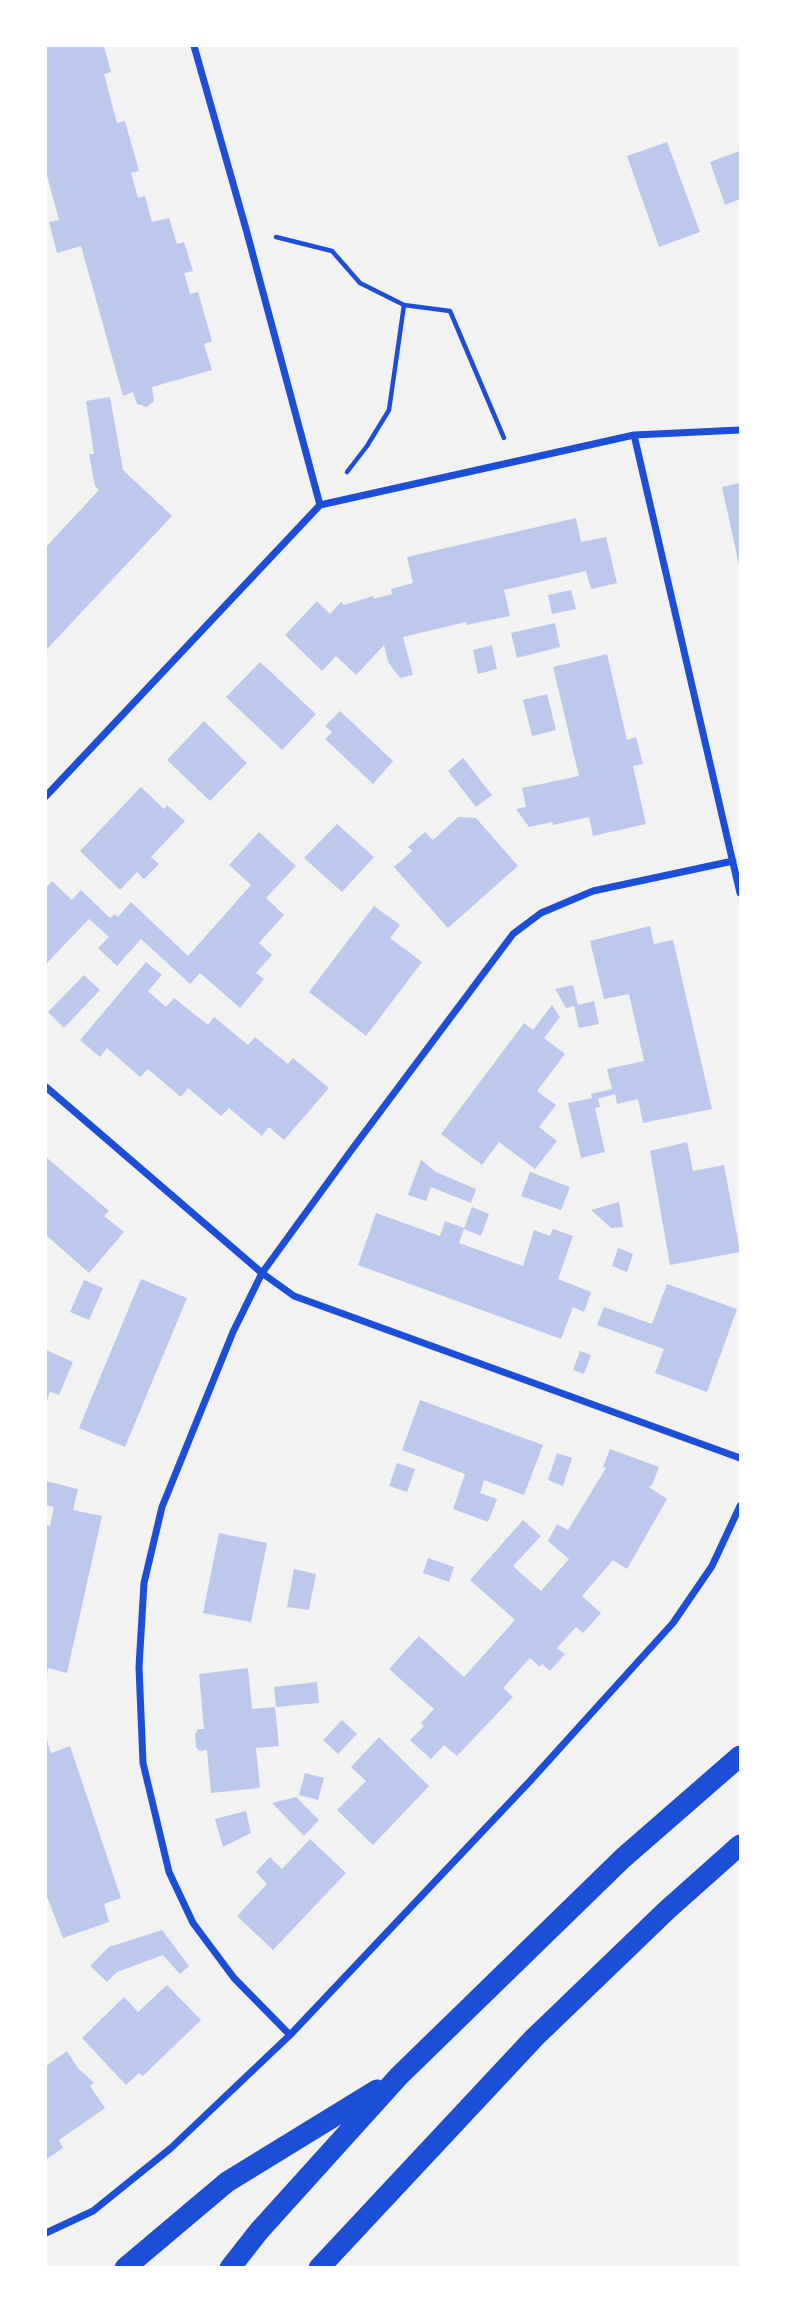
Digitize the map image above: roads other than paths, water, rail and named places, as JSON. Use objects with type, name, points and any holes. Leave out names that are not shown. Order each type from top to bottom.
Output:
[{"type":"highway","points":[[230,2267],[259,2231],[399,2076],[623,1858],[740,1756]]},
{"type":"highway","points":[[319,2267],[534,2038],[667,1910],[740,1845]]},
{"type":"highway","points":[[125,2267],[227,2182],[399,2076]]},
{"type":"street","points":[[194,46],[320,505]]},
{"type":"street","points":[[46,796],[320,505],[634,435],[740,430]]},
{"type":"street","points":[[634,435],[740,893]]},
{"type":"street","points":[[290,2035],[226,1967],[194,1923],[169,1872],[143,1763],[139,1667],[144,1583],[162,1507],[233,1332],[262,1273],[513,934],[541,913],[593,891],[733,861]]},
{"type":"street","points":[[46,1087],[262,1273],[294,1296],[740,1458]]},
{"type":"street","points":[[46,2233],[102,2204],[171,2148],[290,2035],[531,1780],[673,1623],[712,1566],[740,1506]]}]
